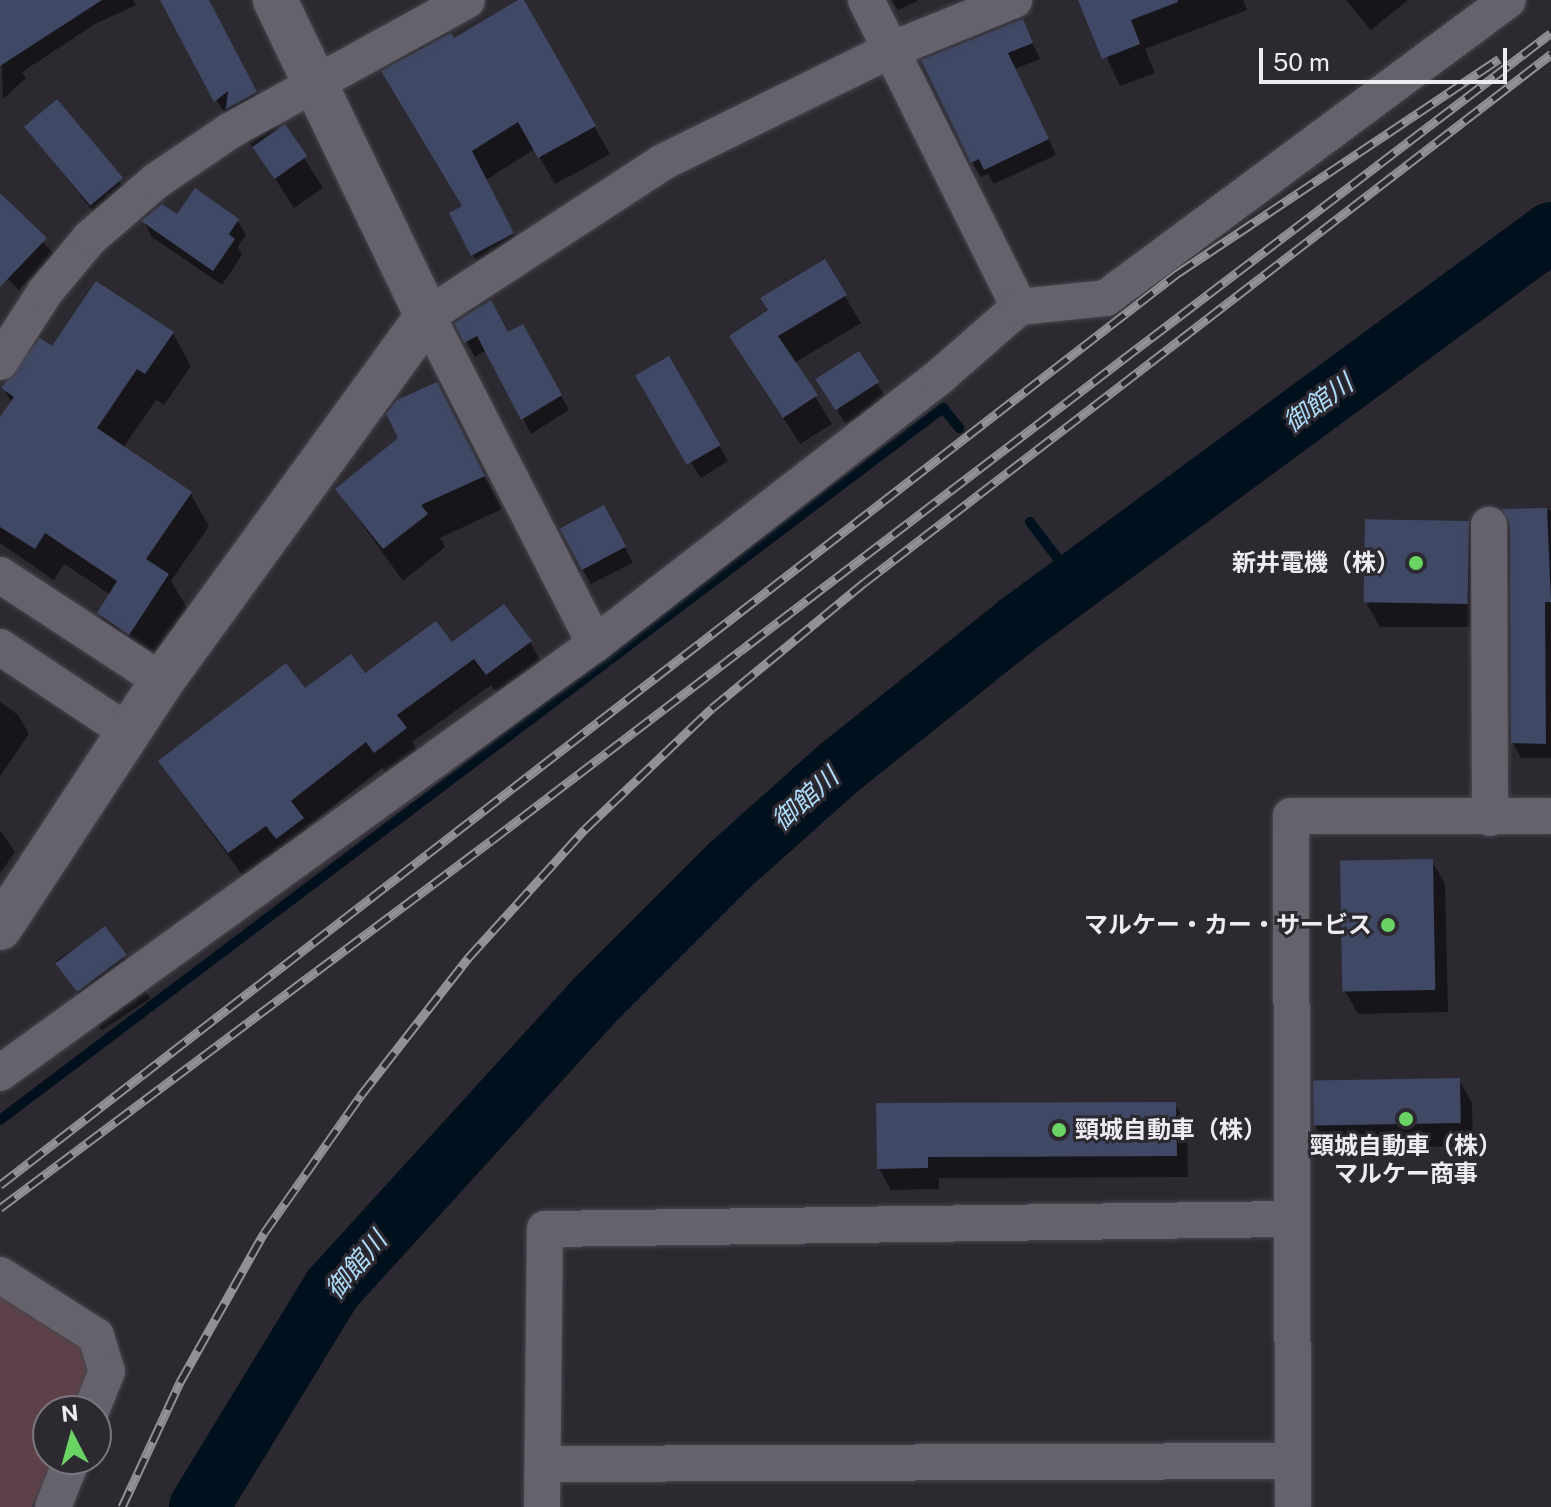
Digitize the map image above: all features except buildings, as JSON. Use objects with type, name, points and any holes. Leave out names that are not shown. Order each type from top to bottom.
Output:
[{"type":"street","points":[[275,0],[427,316],[595,644]]},
{"type":"street","points":[[0,362],[45,292],[90,238],[156,181],[231,130],[467,0]]},
{"type":"street","points":[[866,0],[1019,307]]},
{"type":"street","points":[[0,928],[162,681],[427,316],[663,162],[891,50],[1014,0]]},
{"type":"street","points":[[0,1073],[595,644],[938,378],[1019,307],[1106,298],[1508,0]]},
{"type":"street","points":[[1489,525],[1490,818]]},
{"type":"street","points":[[0,575],[162,681]]},
{"type":"street","points":[[0,647],[128,732]]},
{"type":"street","points":[[1293,1507],[1291,816],[1551,816]]},
{"type":"street","points":[[542,1507],[545,1229],[1291,1219]]},
{"type":"street","points":[[0,1275],[96,1336],[107,1371],[97,1395]]},
{"type":"street","points":[[543,1464],[1293,1461]]},
{"type":"street","points":[[53,1507],[66,1475]]},
{"type":"shaded area","points":[[0,1292],[76,1337],[88,1354],[92,1377],[84,1395],[32,1395],[32,1475],[47,1475],[32,1507],[0,1507]]},
{"type":"waterway","name":"御館川","points":[[199,1507],[332,1289],[598,997],[730,865],[835,771],[1017,625],[1551,232]]},
{"type":"waterway","points":[[0,1120],[943,408],[959,428]]},
{"type":"waterway","points":[[1030,522],[1075,581]]},
{"type":"railway","points":[[0,1208],[492,840],[1551,33]]},
{"type":"railway","points":[[122,1507],[180,1382],[264,1233],[361,1095],[468,958],[585,829],[712,708],[865,582],[1551,54]]},
{"type":"railway","points":[[0,1185],[1178,273],[1499,59]]},
{"type":"place","name":"新井電機（株）","points":[[1416,563]]},
{"type":"place","name":"マルケー・カー・サービス","points":[[1388,925]]},
{"type":"place","name":"頸城自動車（株） マルケー商事","points":[[1406,1119]]},
{"type":"place","name":"頸城自動車（株）","points":[[1059,1130]]}]
